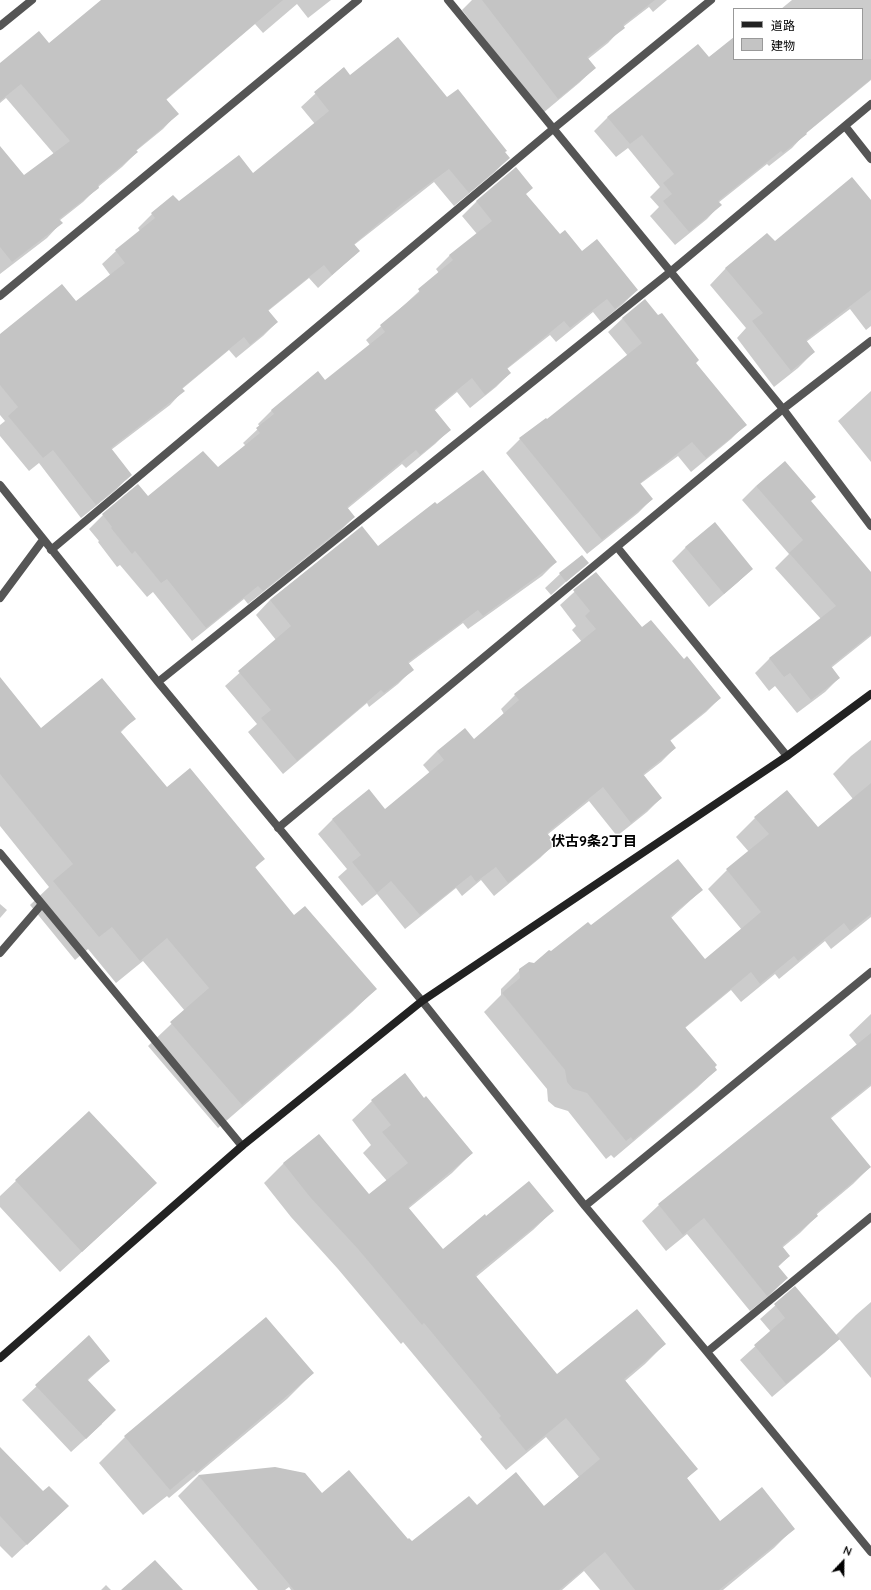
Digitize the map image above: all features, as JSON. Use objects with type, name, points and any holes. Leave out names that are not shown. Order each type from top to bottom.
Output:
[{"type":"street","points":[[0,26],[32,0]]},
{"type":"street","points":[[0,296],[358,0]]},
{"type":"street","points":[[448,0],[783,409],[871,526]]},
{"type":"street","points":[[51,550],[553,129],[711,0]]},
{"type":"street","points":[[158,682],[670,272],[871,104]]},
{"type":"street","points":[[844,126],[871,159]]},
{"type":"street","points":[[278,828],[783,409],[871,341]]},
{"type":"street","points":[[0,485],[158,682],[422,1001],[585,1206],[871,1552]]},
{"type":"street","points":[[0,598],[43,540]]},
{"type":"street","points":[[617,547],[787,756]]},
{"type":"street","points":[[0,1358],[242,1146],[422,1001],[787,756],[871,694]]},
{"type":"street","points":[[0,853],[242,1146]]},
{"type":"street","points":[[0,953],[42,904]]},
{"type":"street","points":[[585,1206],[871,972]]},
{"type":"street","points":[[707,1352],[871,1217]]},
{"type":"building","points":[[101,0],[283,0],[166,99],[179,114],[136,150],[138,152],[98,185],[99,188],[59,219],[63,223],[12,262],[0,247],[0,146],[24,175],[70,141],[21,84],[0,101],[0,63],[39,31],[49,43]]},
{"type":"building","points":[[482,0],[655,0],[623,25],[625,28],[587,57],[596,68],[558,99]]},
{"type":"building","points":[[398,37],[447,97],[458,89],[507,151],[505,152],[510,158],[469,193],[449,169],[404,202],[354,244],[360,251],[332,275],[324,265],[268,310],[278,322],[250,345],[244,337],[182,388],[185,391],[111,448],[132,475],[96,505],[53,450],[43,458],[8,416],[18,407],[0,385],[0,334],[62,284],[76,301],[125,263],[115,250],[155,218],[151,213],[173,195],[179,201],[239,155],[253,173],[329,111],[314,92],[344,67],[350,75]]},
{"type":"building","points":[[733,38],[733,60],[871,59],[871,79],[806,133],[807,134],[783,153],[781,151],[718,201],[722,205],[689,232],[663,201],[672,194],[663,183],[674,174],[642,135],[630,144],[607,117],[698,44],[709,57]]},
{"type":"building","points":[[516,167],[533,188],[526,194],[560,234],[565,230],[582,251],[597,239],[638,290],[615,309],[607,299],[570,328],[564,321],[507,368],[511,373],[485,395],[472,378],[434,409],[451,430],[420,455],[416,450],[347,507],[355,517],[263,591],[258,586],[206,628],[167,579],[161,583],[135,551],[132,554],[102,514],[138,484],[148,496],[203,451],[218,467],[260,433],[256,428],[274,414],[271,410],[318,371],[325,380],[385,332],[380,325],[420,292],[418,289],[453,260],[449,255],[492,221],[476,201]]},
{"type":"building","points":[[852,177],[871,200],[871,290],[806,340],[815,352],[791,371],[752,321],[763,313],[725,268],[767,233],[775,241]]},
{"type":"building","points":[[645,299],[658,315],[662,313],[699,360],[696,363],[747,425],[706,458],[692,442],[640,483],[653,499],[602,540],[519,438],[546,418],[547,419],[642,343],[622,318]]},
{"type":"building","points":[[785,461],[816,497],[811,501],[871,572],[871,634],[831,666],[840,678],[811,700],[790,673],[784,677],[769,658],[836,606],[789,553],[803,540],[756,486]]},
{"type":"building","points":[[483,470],[557,562],[483,616],[478,610],[408,662],[414,670],[384,693],[381,690],[297,761],[261,718],[271,710],[238,671],[291,626],[270,600],[362,526],[378,546],[435,502],[437,504]]},
{"type":"building","points":[[715,522],[753,569],[724,594],[685,547]]},
{"type":"building","points":[[582,555],[589,563],[566,582],[559,573]]},
{"type":"building","points":[[596,572],[642,627],[651,620],[684,659],[687,656],[721,698],[670,740],[676,748],[643,774],[662,798],[631,823],[603,787],[547,833],[556,844],[508,883],[496,867],[476,882],[471,875],[420,915],[391,881],[377,893],[352,862],[361,855],[332,819],[369,789],[385,809],[444,760],[437,751],[465,728],[474,739],[519,700],[514,694],[596,629],[585,616],[590,611],[573,590]]},
{"type":"building","points":[[0,677],[41,728],[102,678],[136,719],[120,731],[167,787],[190,768],[265,859],[255,867],[294,915],[305,906],[377,989],[242,1105],[170,1022],[209,988],[167,938],[140,961],[112,927],[99,937],[53,881],[73,864],[0,774]]},
{"type":"building","points":[[871,783],[871,914],[850,931],[844,923],[798,961],[794,956],[760,984],[751,972],[685,1027],[717,1065],[715,1067],[717,1070],[633,1140],[631,1137],[626,1141],[587,1093],[573,1089],[567,1082],[565,1070],[502,993],[520,978],[519,969],[529,962],[534,963],[549,950],[551,951],[588,922],[591,925],[678,859],[703,890],[670,916],[705,959],[761,912],[726,869],[769,834],[754,817],[787,790],[818,827]]},
{"type":"building","points":[[871,1033],[871,1084],[830,1117],[871,1167],[816,1213],[818,1216],[782,1246],[790,1256],[778,1266],[788,1278],[767,1296],[704,1218],[683,1235],[658,1204]]},
{"type":"building","points":[[405,1073],[424,1098],[426,1096],[473,1153],[408,1207],[443,1249],[485,1214],[486,1216],[529,1181],[554,1211],[475,1275],[557,1374],[637,1309],[666,1344],[624,1379],[698,1469],[687,1478],[720,1521],[762,1487],[795,1529],[719,1590],[635,1590],[605,1552],[559,1590],[294,1590],[198,1475],[275,1467],[305,1473],[322,1493],[349,1470],[408,1539],[409,1538],[412,1541],[469,1496],[477,1505],[516,1472],[544,1506],[600,1459],[566,1418],[526,1451],[499,1418],[501,1416],[424,1323],[422,1325],[358,1249],[310,1197],[283,1163],[319,1134],[369,1194],[408,1163],[382,1132],[391,1125],[371,1100]]},
{"type":"building","points":[[89,1111],[157,1183],[82,1252],[15,1180]]},
{"type":"building","points":[[795,1286],[840,1339],[786,1384],[754,1345],[785,1318],[774,1304]]},
{"type":"building","points":[[266,1317],[314,1373],[196,1473],[194,1470],[170,1490],[124,1436]]},
{"type":"building","points":[[89,1335],[110,1361],[87,1379],[116,1410],[86,1439],[35,1385]]},
{"type":"building","points":[[0,1447],[43,1491],[49,1486],[69,1506],[27,1545],[0,1516]]},
{"type":"building","points":[[155,1560],[183,1590],[121,1590]]},
{"type":"district","name":"伏古9条2丁目","points":[[594,842]]}]
